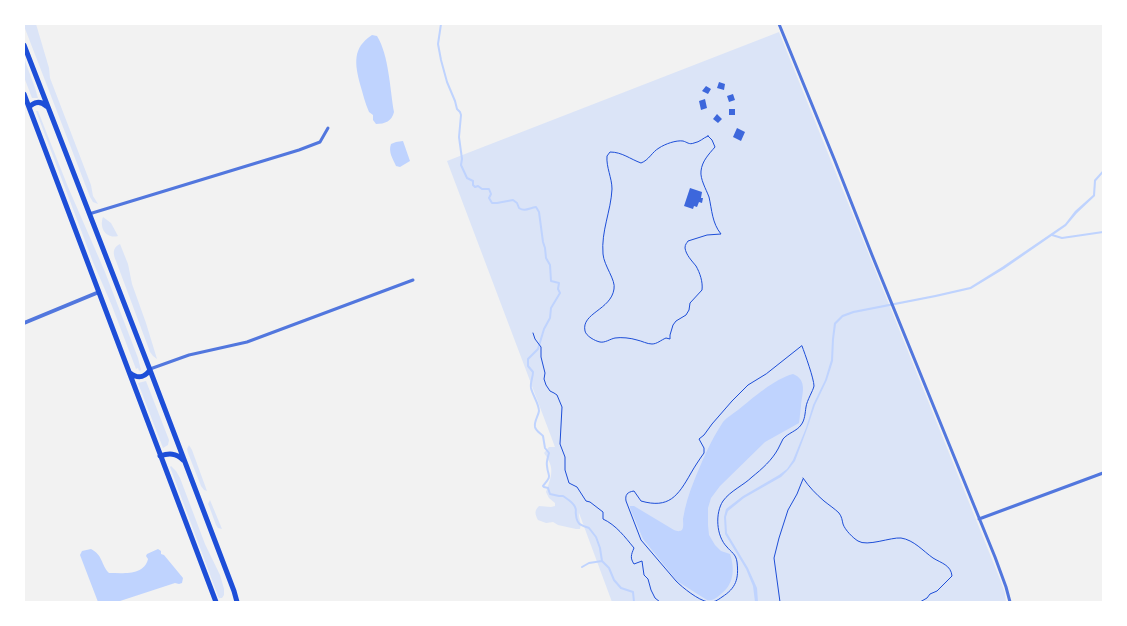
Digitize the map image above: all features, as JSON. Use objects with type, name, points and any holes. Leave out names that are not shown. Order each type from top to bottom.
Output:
[{"type":"main road","points":[[24,45],[150,370],[237,602]]},
{"type":"main road","points":[[24,94],[216,602]]},
{"type":"main road","points":[[28,107],[38,102],[47,106]]},
{"type":"main road","points":[[129,373],[141,377],[145,376],[150,370]]},
{"type":"main road","points":[[160,456],[166,454],[177,455],[185,462]]},
{"type":"street","points":[[779,24],[836,160],[1006,587],[1010,602]]},
{"type":"street","points":[[90,214],[299,150],[320,142],[328,128]]},
{"type":"street","points":[[150,370],[189,355],[247,342],[413,280]]},
{"type":"street","points":[[24,323],[99,292]]},
{"type":"street","points":[[979,519],[1103,472]]},
{"type":"path","points":[[705,137],[710,137],[716,147],[710,152],[703,164],[701,175],[710,200],[712,217],[721,234],[707,235],[686,242],[685,248],[698,270],[702,290],[690,302],[686,315],[676,320],[672,325],[670,339],[666,338],[658,343],[651,344],[636,339],[616,338],[601,342],[587,335],[585,328],[588,319],[609,302],[615,288],[614,280],[604,262],[603,254],[604,230],[612,188],[607,161],[608,153],[620,153],[641,163],[659,148],[673,142],[684,141],[690,144],[705,137]]},
{"type":"path","points":[[534,333],[535,339],[541,347],[546,386],[557,395],[562,407],[560,444],[565,457],[565,470],[569,483],[577,487],[586,501],[603,512],[603,519],[611,523],[625,536],[626,540],[634,548],[631,560],[634,564],[642,561],[644,575],[648,579],[655,598],[660,602]]},
{"type":"path","points":[[802,346],[814,386],[806,406],[802,424],[785,437],[767,463],[750,479],[728,495],[723,501],[718,514],[717,520],[721,538],[734,553],[738,565],[733,588],[720,598],[707,602],[682,587],[676,581],[641,540],[626,502],[626,496],[634,491],[641,501],[655,504],[672,499],[704,453],[704,448],[699,439],[748,385],[766,374],[802,346]]},
{"type":"path","points":[[780,602],[774,558],[788,510],[803,478],[814,492],[840,514],[843,525],[858,541],[862,543],[882,542],[902,538],[922,548],[933,558],[949,567],[952,576],[937,591],[920,602]]},
{"type":"path","points":[[720,598],[722,602]]},
{"type":"shaded area","points":[[24,24],[36,24],[49,68],[50,78],[91,185],[93,196],[98,204],[93,202],[90,197]]},
{"type":"shaded area","points":[[779,32],[1000,579],[1006,602],[612,602],[579,513],[580,529],[558,525],[553,522],[546,523],[538,520],[536,516],[539,506],[555,506],[555,503],[546,492],[550,481],[551,467],[544,453],[549,447],[555,447],[447,161]]},
{"type":"shaded area","points":[[24,58],[38,98],[32,98],[24,77]]},
{"type":"shaded area","points":[[36,111],[38,111],[68,187],[105,272],[138,358],[141,370],[139,371],[138,368],[136,369],[93,262]]},
{"type":"shaded area","points":[[103,217],[111,223],[118,236],[110,236],[104,232],[102,225]]},
{"type":"shaded area","points":[[120,244],[157,359],[150,352],[115,258],[114,249]]},
{"type":"shaded area","points":[[146,381],[169,440],[168,445],[163,448],[138,383]]},
{"type":"shaded area","points":[[189,445],[207,491],[201,486],[188,453]]},
{"type":"shaded area","points":[[171,466],[180,478],[205,544],[220,575],[224,589],[222,598],[218,596]]},
{"type":"shaded area","points":[[210,500],[222,529],[216,525],[208,504]]},
{"type":"water","points":[[372,35],[377,36],[384,53],[394,112],[390,120],[379,124],[376,124],[373,120],[373,115],[369,112],[360,84],[356,63],[361,45]]},
{"type":"water","points":[[403,141],[410,161],[400,167],[396,166],[390,147],[391,144]]},
{"type":"water","points":[[1103,170],[1103,173],[1096,181],[1095,196],[1066,226],[1004,269],[971,289],[854,313],[843,317],[836,324],[833,361],[795,461],[781,477],[744,498],[728,511],[726,517],[727,533],[748,568],[757,588],[758,602],[755,602],[753,586],[746,569],[725,534],[724,517],[726,509],[743,496],[779,475],[787,469],[793,460],[831,360],[834,323],[842,315],[853,311],[970,287],[1065,224],[1075,211],[1093,195],[1094,180]]},
{"type":"water","points":[[793,374],[801,380],[803,388],[799,423],[765,442],[720,486],[711,498],[708,508],[709,535],[721,551],[730,554],[733,571],[729,586],[714,599],[707,600],[677,581],[643,539],[630,506],[634,506],[674,530],[682,530],[687,500],[692,486],[707,451],[723,422],[771,384]]},
{"type":"water","points":[[91,549],[98,554],[109,573],[120,573],[138,571],[146,564],[147,554],[158,549],[183,578],[182,583],[175,583],[117,602],[98,602],[80,555],[82,551]]},
{"type":"building","points":[[719,82],[725,84],[724,90],[717,88]]},
{"type":"building","points":[[706,86],[711,89],[708,94],[702,91]]},
{"type":"building","points":[[733,94],[735,100],[729,102],[727,96]]},
{"type":"building","points":[[705,99],[707,108],[701,110],[699,101]]},
{"type":"building","points":[[729,109],[735,109],[735,115],[729,115]]},
{"type":"building","points":[[717,114],[722,119],[718,123],[713,119]]},
{"type":"building","points":[[737,128],[745,132],[741,141],[733,137]]},
{"type":"building","points":[[690,188],[702,192],[701,198],[703,198],[702,203],[699,202],[697,207],[694,206],[693,209],[684,206]]},
{"type":"waterway","points":[[441,24],[438,44],[441,60],[447,82],[461,115],[459,137],[461,165],[467,178],[473,181],[475,187],[489,189],[491,194],[489,198],[492,203],[513,200],[521,209],[525,210],[536,207],[539,212],[546,258],[550,265],[551,281],[559,283],[558,289],[560,293],[551,308],[550,318],[544,329],[538,349],[528,359],[528,366],[533,372],[531,388],[539,408],[535,427],[543,436],[545,448],[549,453],[547,463],[549,478],[543,486],[548,488],[550,494],[563,496],[573,504],[576,509],[578,523],[589,528],[596,537],[602,561],[609,568],[614,580],[621,588],[633,592],[634,602]]},
{"type":"waterway","points":[[1052,235],[1062,238],[1103,232]]},
{"type":"waterway","points":[[582,567],[589,563],[602,561]]}]
